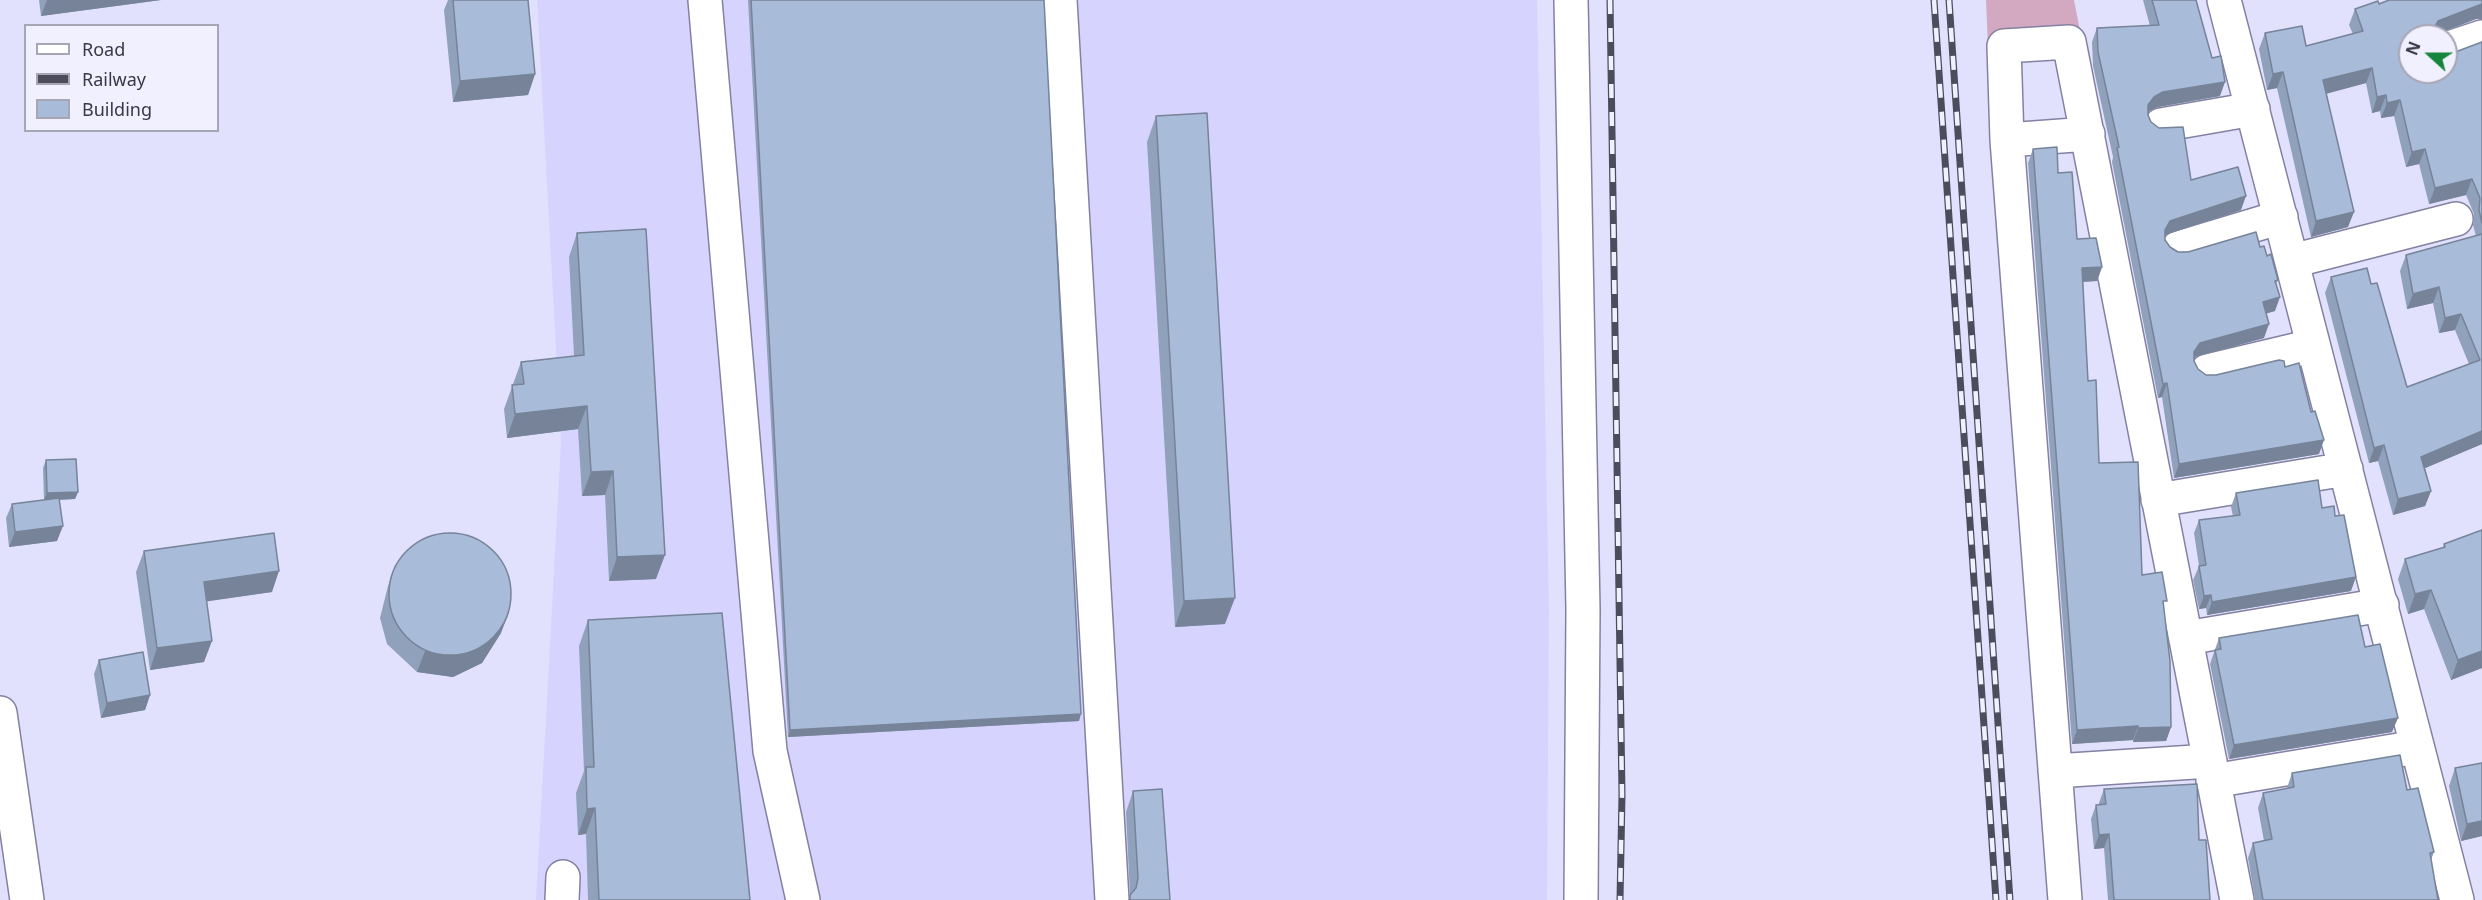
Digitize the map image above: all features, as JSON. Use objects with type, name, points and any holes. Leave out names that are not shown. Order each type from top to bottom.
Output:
[{"type":"street","points":[[705,0],[770,751],[803,900]]},
{"type":"street","points":[[1060,0],[1112,900]]},
{"type":"street","points":[[1571,0],[1583,609],[1581,900]]},
{"type":"street","points":[[2224,0],[2457,900]]},
{"type":"street","points":[[2458,45],[2482,37]]},
{"type":"street","points":[[2065,900],[2007,140],[2004,46],[2069,42],[2236,900]]},
{"type":"street","points":[[2161,125],[2253,109]]},
{"type":"street","points":[[2007,140],[2088,134]]},
{"type":"street","points":[[2178,248],[2281,217]]},
{"type":"street","points":[[2292,261],[2456,219]]},
{"type":"street","points":[[2207,371],[2312,345]]},
{"type":"street","points":[[2158,500],[2346,469]]},
{"type":"street","points":[[2186,638],[2382,605]]},
{"type":"street","points":[[0,713],[27,900]]},
{"type":"street","points":[[2055,771],[2212,771],[2416,747]]},
{"type":"shaded area","points":[[537,0],[1537,0],[1549,609],[1547,900],[536,900],[561,442]]},
{"type":"shaded area","points":[[1986,0],[2074,0],[2082,41],[1988,47]]},
{"type":"building","points":[[453,0],[528,0],[535,74],[460,81]]},
{"type":"building","points":[[751,0],[1044,0],[1081,714],[790,730]]},
{"type":"building","points":[[2152,0],[2196,0],[2212,58],[2221,56],[2225,82],[2163,92],[2154,97],[2148,105],[2151,122],[2159,128],[2183,127],[2191,180],[2238,167],[2246,196],[2170,221],[2165,230],[2165,240],[2178,252],[2188,252],[2256,232],[2260,247],[2264,246],[2267,256],[2271,254],[2280,297],[2263,302],[2269,324],[2200,343],[2194,352],[2194,361],[2198,369],[2206,375],[2216,375],[2279,360],[2284,361],[2285,367],[2299,363],[2311,412],[2315,411],[2324,440],[2179,464],[2167,383],[2163,384],[2117,148],[2119,147],[2098,52],[2097,28],[2159,25]]},
{"type":"building","points":[[2389,0],[2482,0],[2482,4],[2438,21],[2436,24],[2398,24],[2398,84],[2458,84],[2458,51],[2482,42],[2482,223],[2479,210],[2480,198],[2472,179],[2435,188],[2425,149],[2412,152],[2400,100],[2387,103],[2386,95],[2377,97],[2372,68],[2323,80],[2354,212],[2316,221],[2283,72],[2273,74],[2265,33],[2302,26],[2306,46],[2363,31],[2355,9],[2378,1],[2379,4]]},
{"type":"building","points":[[1207,113],[1235,598],[1184,601],[1156,116]]},
{"type":"building","points":[[2057,147],[2058,173],[2072,172],[2077,239],[2096,238],[2102,267],[2082,268],[2088,381],[2096,380],[2099,463],[2138,462],[2142,575],[2162,572],[2167,601],[2163,601],[2170,661],[2171,727],[2138,728],[2138,726],[2077,730],[2033,149]]},
{"type":"building","points":[[646,229],[665,555],[617,557],[613,471],[591,472],[587,406],[515,414],[512,385],[524,384],[521,362],[584,355],[577,233]]},
{"type":"building","points":[[2482,234],[2482,431],[2421,457],[2431,491],[2398,499],[2384,445],[2374,448],[2331,277],[2367,268],[2371,284],[2377,283],[2407,387],[2480,360],[2461,314],[2445,318],[2439,287],[2413,294],[2406,255]]},
{"type":"building","points":[[76,459],[78,492],[47,493],[46,460]]},
{"type":"building","points":[[2318,480],[2322,508],[2334,506],[2335,516],[2344,515],[2356,577],[2212,602],[2211,595],[2204,596],[2199,566],[2206,565],[2199,520],[2240,515],[2236,493]]},
{"type":"building","points":[[59,498],[63,526],[15,532],[12,504]]},
{"type":"building","points":[[2482,530],[2482,651],[2458,660],[2431,590],[2415,594],[2405,559],[2445,547],[2444,544]]},
{"type":"building","points":[[274,533],[279,571],[204,582],[212,641],[157,648],[144,551]]},
{"type":"building","points":[[450,533],[473,538],[493,551],[506,571],[511,594],[506,617],[493,637],[473,650],[450,655],[427,650],[407,637],[394,617],[389,594],[394,571],[407,551],[427,538]]},
{"type":"building","points":[[722,613],[750,900],[599,900],[595,808],[587,809],[586,767],[594,767],[588,620]]},
{"type":"building","points":[[2358,615],[2365,647],[2380,644],[2398,718],[2234,745],[2215,650],[2221,649],[2219,638]]},
{"type":"building","points":[[143,652],[150,695],[107,703],[99,660]]},
{"type":"building","points":[[2400,755],[2407,790],[2418,788],[2434,852],[2430,853],[2438,900],[2263,900],[2253,843],[2272,839],[2263,793],[2294,787],[2292,773]]},
{"type":"building","points":[[2482,763],[2482,821],[2467,824],[2455,768]]},
{"type":"building","points":[[2197,784],[2199,840],[2206,840],[2210,900],[2114,900],[2109,834],[2099,835],[2096,805],[2106,804],[2104,789]]},
{"type":"building","points":[[1162,789],[1170,900],[1130,900],[1138,878],[1133,791]]},
{"type":"railway","points":[[1610,0],[1622,794],[1620,900]]},
{"type":"railway","points":[[1934,0],[1996,900]]},
{"type":"railway","points":[[1949,0],[2010,900]]}]
